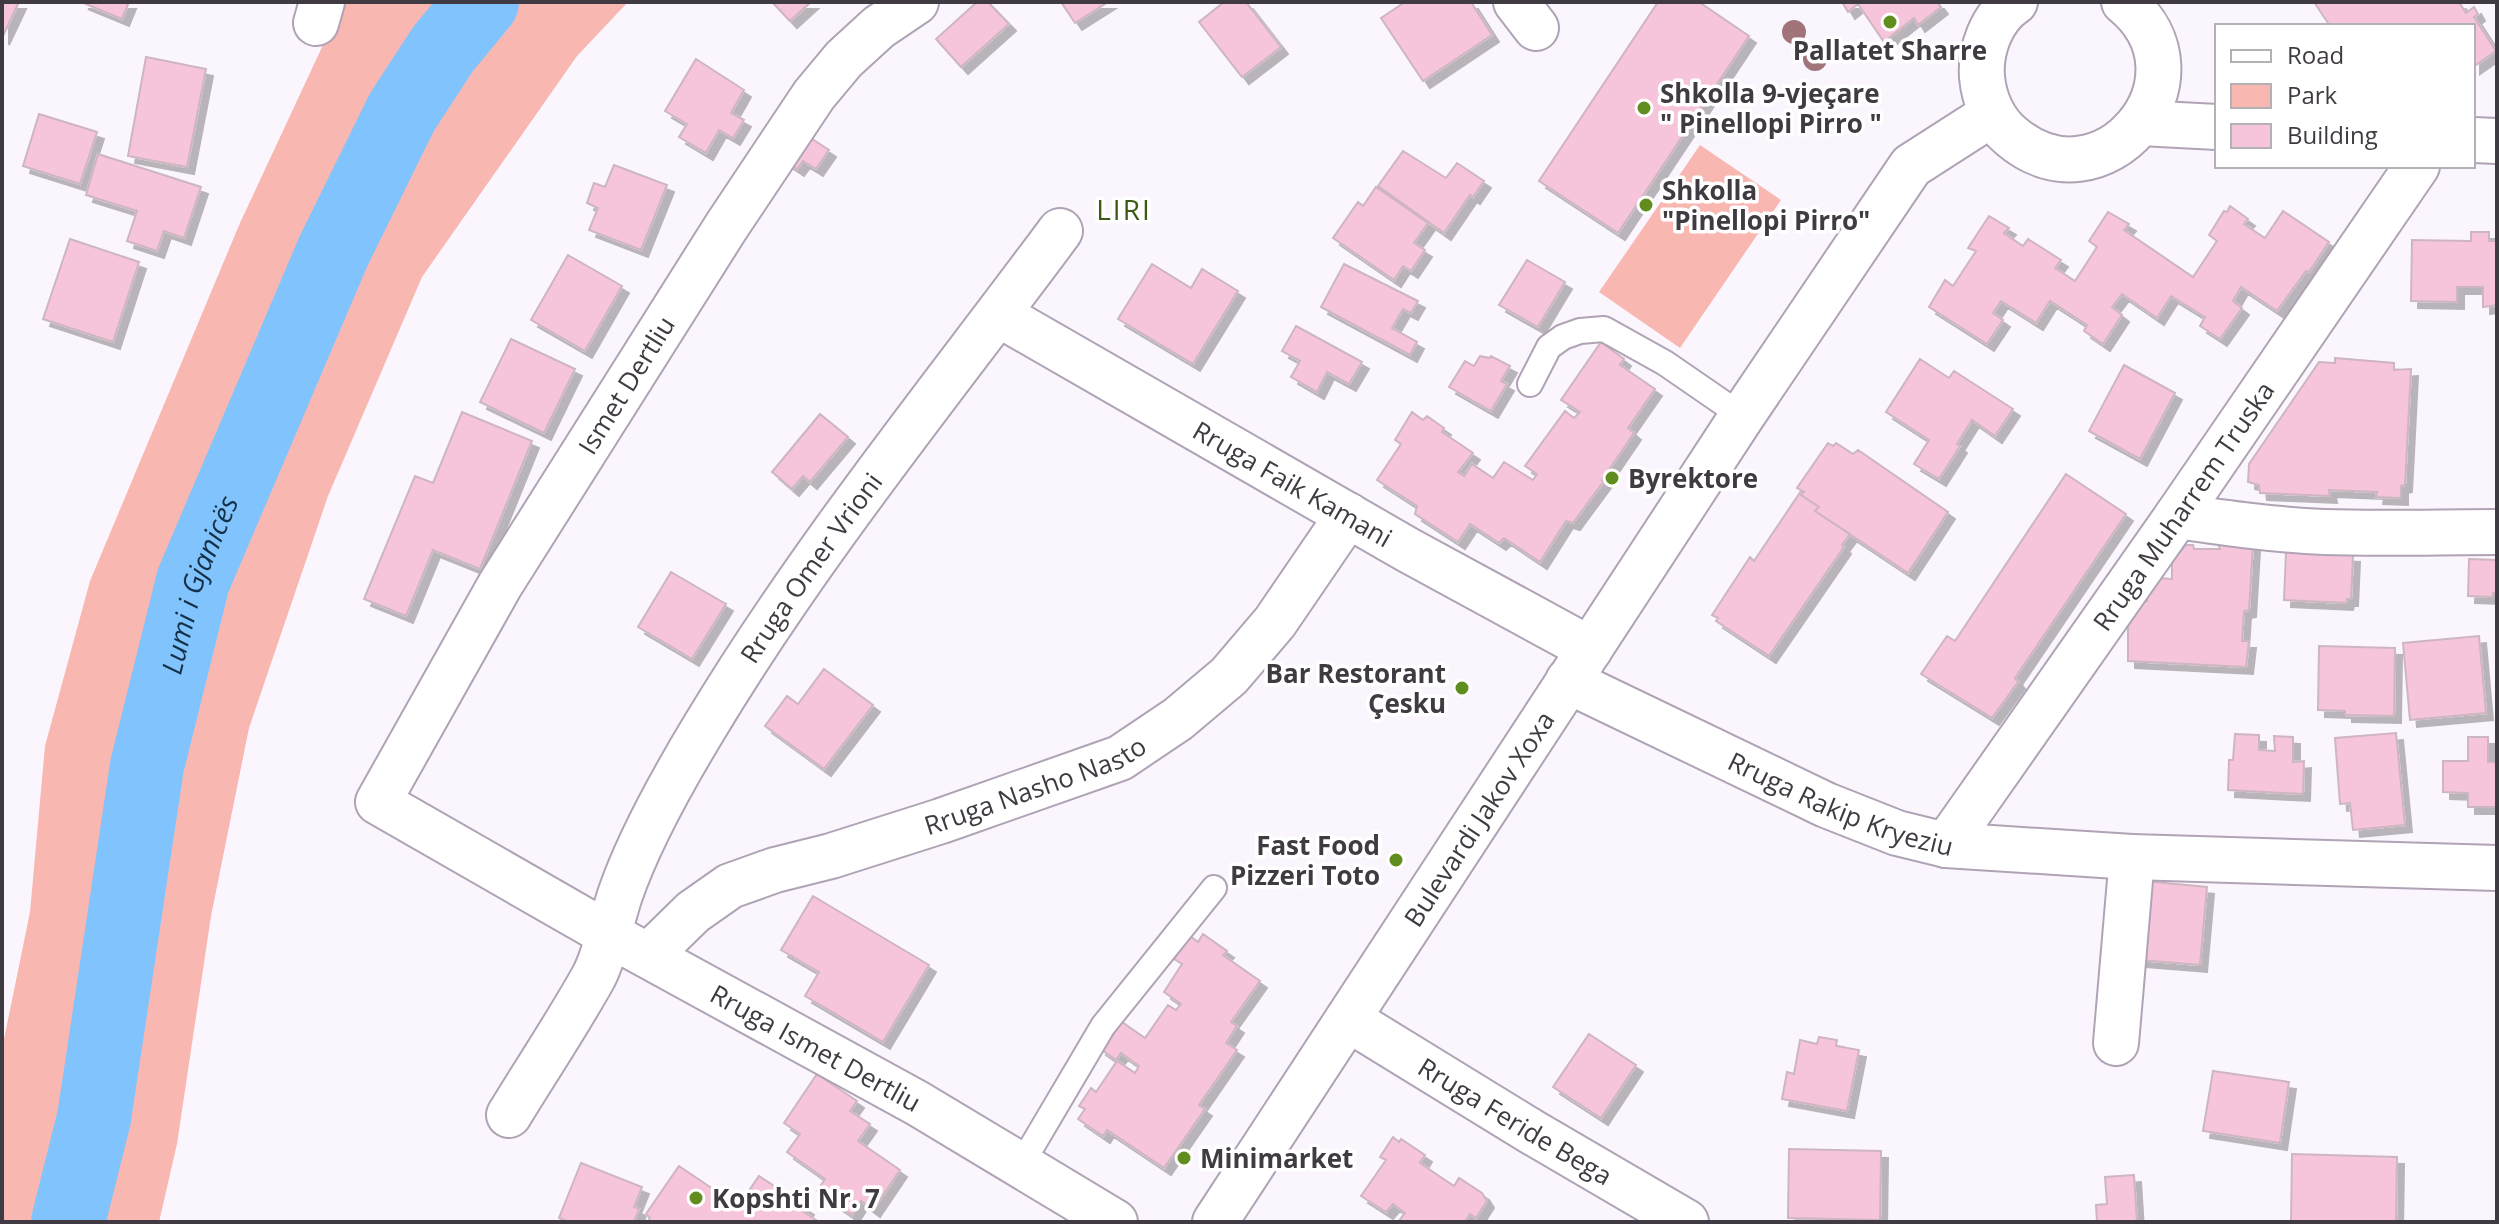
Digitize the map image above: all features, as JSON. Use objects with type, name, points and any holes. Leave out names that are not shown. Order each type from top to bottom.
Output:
[{"type":"street","name":"Ismet Dertliu","points":[[378,802],[500,585],[726,227],[814,95],[844,59],[879,27],[916,2]]},
{"type":"street","points":[[2015,2],[1995,23],[1985,44],[1981,66],[1983,89],[1992,114],[2003,130],[2021,145],[2042,155],[2064,159],[2088,158],[2129,137],[2141,123],[2154,98],[2158,75],[2157,53],[2149,31],[2136,11],[2124,2]]},
{"type":"street","name":"Bulevardi Jakov Xoxa","points":[[1215,1222],[1742,416],[1911,166],[1992,114]]},
{"type":"street","points":[[2141,123],[2215,127]]},
{"type":"street","points":[[2475,140],[2497,141]]},
{"type":"street","name":"Rruga Muharrem Truska","points":[[1946,845],[2416,168]]},
{"type":"street","name":"Rruga Omer Vrioni","points":[[610,935],[620,894],[642,845],[673,782],[736,675],[796,585],[1060,231]]},
{"type":"street","name":"Rruga Faik Kamani","points":[[998,314],[1480,591],[1579,665]]},
{"type":"street","name":"Rruga Nasho Nasto","points":[[649,955],[693,912],[730,886],[941,821],[1120,758],[1178,719],[1229,676],[1275,622],[1348,515]]},
{"type":"street","points":[[2177,516],[2320,532],[2497,532]]},
{"type":"street","name":"Rruga Rakip Kryeziu","points":[[1579,665],[1838,811],[1897,833],[1946,845],[2132,857],[2497,868]]},
{"type":"street","name":"Rruga Ismet Dertliu","points":[[378,802],[610,935],[917,1103],[1115,1222]]},
{"type":"street","points":[[2116,1043],[2132,857]]},
{"type":"street","points":[[509,1115],[594,976],[610,935]]},
{"type":"street","name":"Rruga Feride Bega","points":[[1348,1019],[1686,1222]]},
{"type":"lane","points":[[1530,384],[1549,347],[1563,337],[1580,331],[1604,329],[1665,363],[1742,416]]},
{"type":"lane","points":[[1021,1165],[1103,1026],[1214,888]]},
{"type":"green space","points":[[347,2],[628,2],[577,56],[422,277],[328,496],[249,728],[211,916],[177,1144],[159,1222],[2,1222],[2,1049],[30,912],[45,746],[90,581],[240,223],[336,17]]},
{"type":"green space","points":[[1700,145],[1781,200],[1680,348],[1599,292]]},
{"type":"building","points":[[2,2],[19,2],[2,38]]},
{"type":"building","points":[[81,2],[129,2],[122,19]]},
{"type":"building","points":[[772,2],[811,2],[790,21]]},
{"type":"building","points":[[977,2],[988,2],[1009,24],[961,67],[936,39]]},
{"type":"building","points":[[1061,2],[1108,2],[1075,23]]},
{"type":"building","points":[[1224,2],[1246,2],[1281,47],[1242,77],[1199,22]]},
{"type":"building","points":[[1405,2],[1471,2],[1492,35],[1423,81],[1381,18]]},
{"type":"building","name":"Shkolla 9-vjeçare \" Pinellopi Pirro \"","points":[[1658,2],[1699,2],[1749,36],[1618,233],[1539,181]]},
{"type":"building","name":"Pallatet Sharre","points":[[1842,2],[1937,2],[1941,7],[1918,25],[1914,18],[1884,42],[1858,4],[1848,12]]},
{"type":"building","points":[[2314,2],[2459,2],[2466,13],[2474,7],[2478,14],[2474,17],[2496,51],[2475,66],[2475,24],[2328,23]]},
{"type":"building","points":[[146,57],[206,69],[187,167],[128,156]]},
{"type":"building","points":[[696,59],[744,90],[731,113],[744,120],[733,138],[719,130],[706,153],[679,137],[687,124],[665,111]]},
{"type":"building","points":[[39,114],[97,132],[80,184],[23,166]]},
{"type":"building","points":[[800,131],[829,150],[816,169],[803,161],[797,169],[782,159]]},
{"type":"building","points":[[1403,151],[1446,178],[1457,163],[1484,181],[1473,197],[1470,195],[1444,233],[1378,186]]},
{"type":"building","points":[[98,154],[201,187],[184,238],[164,231],[157,251],[127,241],[137,211],[86,195]]},
{"type":"building","points":[[614,165],[667,185],[641,250],[589,230],[598,208],[587,203],[594,183],[605,187]]},
{"type":"building","points":[[1376,187],[1428,223],[1414,243],[1425,250],[1411,271],[1403,266],[1394,280],[1333,238],[1358,202],[1363,206]]},
{"type":"building","points":[[2230,206],[2248,219],[2244,224],[2265,238],[2283,211],[2329,242],[2277,311],[2241,287],[2233,301],[2242,308],[2220,339],[2200,326],[2205,317],[2171,296],[2157,318],[2122,294],[2112,307],[2122,315],[2103,344],[2084,331],[2087,325],[2050,301],[2036,323],[2001,301],[1993,313],[2003,320],[1987,344],[1929,307],[1945,280],[1953,286],[1976,251],[1968,248],[1989,216],[2009,228],[2004,233],[2023,246],[2028,239],[2061,260],[2055,268],[2075,281],[2097,247],[2089,241],[2108,212],[2129,224],[2124,230],[2193,277],[2217,241],[2209,235]]},
{"type":"building","points":[[2471,232],[2489,232],[2489,241],[2497,241],[2497,305],[2483,307],[2483,287],[2457,287],[2457,302],[2411,301],[2412,240],[2471,241]]},
{"type":"building","points":[[70,239],[139,262],[113,342],[43,319]]},
{"type":"building","points":[[568,255],[622,286],[585,351],[531,320]]},
{"type":"building","points":[[1527,260],[1565,282],[1538,327],[1499,305]]},
{"type":"building","points":[[1152,264],[1191,288],[1202,269],[1238,291],[1193,364],[1118,319]]},
{"type":"building","points":[[1344,264],[1418,301],[1411,313],[1403,309],[1392,328],[1417,342],[1410,355],[1321,307]]},
{"type":"building","points":[[1296,326],[1362,362],[1349,384],[1327,372],[1317,392],[1291,377],[1300,361],[1282,351]]},
{"type":"building","points":[[511,339],[575,369],[544,433],[480,402]]},
{"type":"building","points":[[1601,342],[1624,359],[1620,365],[1655,389],[1628,428],[1634,433],[1604,481],[1573,523],[1566,521],[1540,562],[1504,538],[1499,543],[1470,524],[1458,542],[1415,514],[1417,506],[1377,480],[1401,444],[1395,440],[1412,412],[1423,420],[1427,416],[1444,428],[1442,432],[1473,453],[1458,472],[1464,476],[1472,464],[1493,478],[1504,462],[1533,480],[1537,474],[1525,466],[1565,411],[1574,418],[1580,412],[1561,400]]},
{"type":"building","points":[[1480,356],[1491,356],[1510,366],[1501,381],[1507,384],[1491,411],[1449,387],[1465,361],[1474,366]]},
{"type":"building","points":[[2335,358],[2394,363],[2394,370],[2411,369],[2405,485],[2401,486],[2401,498],[2376,497],[2377,492],[2329,490],[2330,496],[2260,493],[2259,485],[2248,482],[2249,464],[2319,362],[2335,363]]},
{"type":"building","points":[[1920,359],[1949,378],[1954,371],[2013,409],[1995,436],[1972,420],[1939,479],[1914,464],[1929,440],[1886,412]]},
{"type":"building","points":[[2124,365],[2175,393],[2140,459],[2089,431]]},
{"type":"building","points":[[462,412],[532,441],[480,569],[433,550],[406,616],[364,599],[415,476],[433,483]]},
{"type":"building","points":[[820,414],[848,437],[810,482],[803,476],[792,489],[772,472]]},
{"type":"building","points":[[1828,443],[1833,446],[1836,443],[1853,454],[1858,450],[1948,512],[1908,573],[1815,511],[1819,507],[1801,495],[1804,492],[1797,488]]},
{"type":"building","points":[[2066,474],[2126,514],[2015,678],[2018,682],[1992,718],[1921,674],[1947,636],[1955,641]]},
{"type":"building","points":[[1801,491],[1804,492],[1801,495],[1819,507],[1815,511],[1850,534],[1769,656],[1716,621],[1718,618],[1712,615],[1750,557],[1754,561]]},
{"type":"building","points":[[2218,543],[2253,544],[2249,610],[2244,611],[2242,641],[2249,641],[2246,667],[2128,661],[2128,623],[2147,601],[2147,595],[2158,578],[2172,579],[2172,561],[2186,545],[2193,545],[2194,549],[2220,549]]},
{"type":"building","points":[[2286,552],[2353,555],[2351,599],[2347,599],[2346,603],[2284,600]]},
{"type":"building","points":[[2469,559],[2497,560],[2497,594],[2493,593],[2493,597],[2468,596]]},
{"type":"building","points":[[671,572],[726,604],[692,659],[638,627]]},
{"type":"building","points":[[2479,636],[2486,713],[2410,720],[2403,643]]},
{"type":"building","points":[[2319,646],[2395,648],[2394,716],[2345,715],[2345,711],[2318,710]]},
{"type":"building","points":[[824,669],[873,705],[824,769],[765,726],[787,696],[798,704]]},
{"type":"building","points":[[2396,733],[2405,825],[2353,830],[2350,803],[2340,804],[2335,738]]},
{"type":"building","points":[[2235,734],[2259,735],[2259,750],[2275,751],[2274,736],[2293,737],[2293,762],[2304,761],[2303,794],[2228,790],[2229,760],[2233,760]]},
{"type":"building","points":[[2468,737],[2488,737],[2488,762],[2497,762],[2497,807],[2468,807],[2468,793],[2443,792],[2443,761],[2468,761]]},
{"type":"building","points":[[2133,880],[2207,887],[2200,965],[2127,959]]},
{"type":"building","points":[[813,896],[929,965],[883,1042],[805,996],[819,972],[781,950]]},
{"type":"building","points":[[1203,934],[1227,951],[1223,955],[1260,981],[1231,1022],[1237,1026],[1226,1043],[1237,1050],[1199,1105],[1205,1109],[1164,1168],[1107,1130],[1103,1136],[1078,1119],[1085,1109],[1079,1106],[1091,1088],[1096,1092],[1117,1061],[1135,1073],[1139,1066],[1121,1053],[1116,1060],[1099,1048],[1119,1020],[1145,1038],[1168,1005],[1176,1010],[1181,1004],[1164,992],[1182,964],[1174,959],[1190,936],[1198,942]]},
{"type":"building","points":[[1589,1034],[1636,1065],[1601,1118],[1553,1087]]},
{"type":"building","points":[[1819,1037],[1837,1040],[1836,1046],[1859,1050],[1847,1111],[1782,1099],[1787,1072],[1794,1074],[1800,1040],[1817,1044]]},
{"type":"building","points":[[2213,1071],[2289,1082],[2280,1143],[2203,1131]]},
{"type":"building","points":[[817,1074],[857,1101],[850,1111],[870,1124],[858,1141],[900,1170],[873,1210],[861,1201],[852,1215],[817,1191],[825,1179],[787,1152],[800,1134],[784,1123]]},
{"type":"building","points":[[1393,1137],[1425,1155],[1420,1163],[1454,1186],[1459,1178],[1482,1193],[1487,1201],[1476,1218],[1470,1214],[1465,1222],[1398,1222],[1405,1213],[1393,1204],[1386,1212],[1361,1196],[1386,1160],[1380,1157]]},
{"type":"building","points":[[1789,1149],[1881,1151],[1880,1220],[1788,1218]]},
{"type":"building","points":[[2292,1154],[2397,1157],[2396,1222],[2291,1222]]},
{"type":"building","points":[[581,1163],[642,1187],[634,1207],[639,1209],[634,1222],[569,1222],[559,1218]]},
{"type":"building","name":"Kopshti Nr. 7","points":[[679,1166],[719,1193],[721,1189],[741,1202],[759,1176],[807,1208],[804,1212],[819,1222],[647,1222],[650,1218],[646,1214]]},
{"type":"building","points":[[2134,1175],[2137,1222],[2097,1222],[2096,1205],[2107,1204],[2105,1177]]},
{"type":"waterway","name":"Lumi i Gjanicës","points":[[68,1222],[94,1118],[147,766],[193,581],[334,250],[402,112],[443,49],[482,2]]},
{"type":"place","name":"Pallatet Sharre","points":[[1890,22]]},
{"type":"place","name":"Shkolla 9-vjeçare \" Pinellopi Pirro \"","points":[[1644,108]]},
{"type":"place","name":"Shkolla \"Pinellopi Pirro\"","points":[[1646,205]]},
{"type":"place","name":"Byrektore","points":[[1612,478]]},
{"type":"place","name":"Bar Restorant Çesku","points":[[1462,688]]},
{"type":"place","name":"Fast Food Pizzeri Toto","points":[[1396,860]]},
{"type":"place","name":"Minimarket","points":[[1184,1158]]},
{"type":"place","name":"Kopshti Nr. 7","points":[[696,1198]]},
{"type":"district","name":"LIRI","points":[[1124,209]]}]
